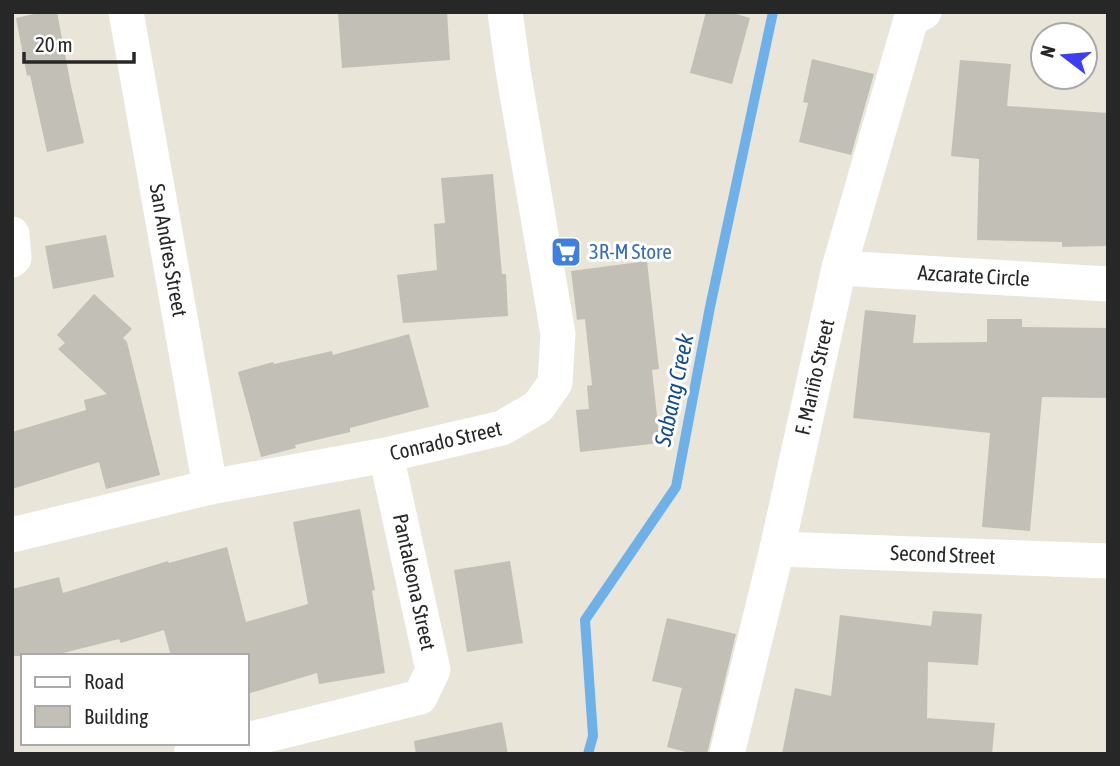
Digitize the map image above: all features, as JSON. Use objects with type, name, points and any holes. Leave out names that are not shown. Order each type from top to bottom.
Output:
[{"type":"street","name":"San Andres Street","points":[[126,12],[210,486]]},
{"type":"street","name":"Conrado Street","points":[[12,535],[210,486],[386,455],[502,428],[538,407],[555,383],[558,334],[505,12]]},
{"type":"street","name":"F. Mariño Street","points":[[727,754],[777,549],[839,268],[911,19],[924,12]]},
{"type":"street","points":[[12,234],[12,260]]},
{"type":"street","name":"Azcarate Circle","points":[[839,268],[1108,284]]},
{"type":"street","name":"Pantaleona Street","points":[[248,740],[420,697],[433,670],[386,455]]},
{"type":"street","name":"Second Street","points":[[777,549],[1108,561]]},
{"type":"street","points":[[191,754],[226,745]]},
{"type":"building","points":[[57,12],[84,143],[47,152],[30,75],[27,76],[16,18]]},
{"type":"building","points":[[338,12],[447,12],[450,60],[342,68]]},
{"type":"building","points":[[706,12],[729,12],[750,18],[732,84],[690,73]]},
{"type":"building","points":[[812,59],[874,74],[851,155],[799,142],[808,103],[803,102]]},
{"type":"building","points":[[960,60],[1011,64],[1007,106],[1108,113],[1108,246],[1062,247],[1062,242],[977,240],[979,159],[951,156]]},
{"type":"building","points":[[493,174],[502,274],[506,274],[508,316],[403,323],[397,275],[437,270],[434,224],[445,223],[441,178]]},
{"type":"building","points":[[106,235],[114,277],[53,289],[45,246]]},
{"type":"building","points":[[647,261],[659,369],[652,370],[660,443],[580,452],[576,410],[589,409],[587,386],[592,385],[585,319],[577,320],[571,271]]},
{"type":"building","points":[[94,294],[132,329],[123,338],[127,342],[160,475],[106,489],[99,462],[12,489],[12,432],[86,410],[84,400],[107,394],[58,349],[65,343],[57,335]]},
{"type":"building","points":[[865,310],[916,315],[913,343],[987,342],[987,319],[1022,319],[1022,327],[1108,328],[1108,398],[1042,397],[1030,531],[982,527],[990,433],[853,418]]},
{"type":"building","points":[[409,334],[429,407],[350,428],[350,432],[295,445],[296,448],[261,457],[238,372],[273,362],[274,364],[332,351],[333,355]]},
{"type":"building","points":[[360,509],[375,590],[372,591],[385,673],[319,684],[317,673],[248,694],[248,654],[170,654],[164,630],[121,643],[119,639],[59,654],[12,656],[12,589],[59,577],[63,593],[168,561],[169,563],[227,547],[246,622],[308,604],[293,522]]},
{"type":"building","points":[[510,561],[523,643],[467,652],[454,570]]},
{"type":"building","points":[[933,611],[982,614],[978,665],[928,662],[927,718],[995,723],[992,754],[782,754],[795,688],[831,696],[840,615],[931,626]]},
{"type":"building","points":[[667,618],[736,634],[707,754],[693,754],[667,747],[682,688],[652,681]]},
{"type":"building","points":[[502,722],[508,754],[416,754],[414,741]]},
{"type":"waterway","name":"Sabang Creek","points":[[588,754],[593,736],[585,620],[676,487],[710,307],[773,12]]},
{"type":"place","name":"3R-M Store","points":[[566,252]]}]
